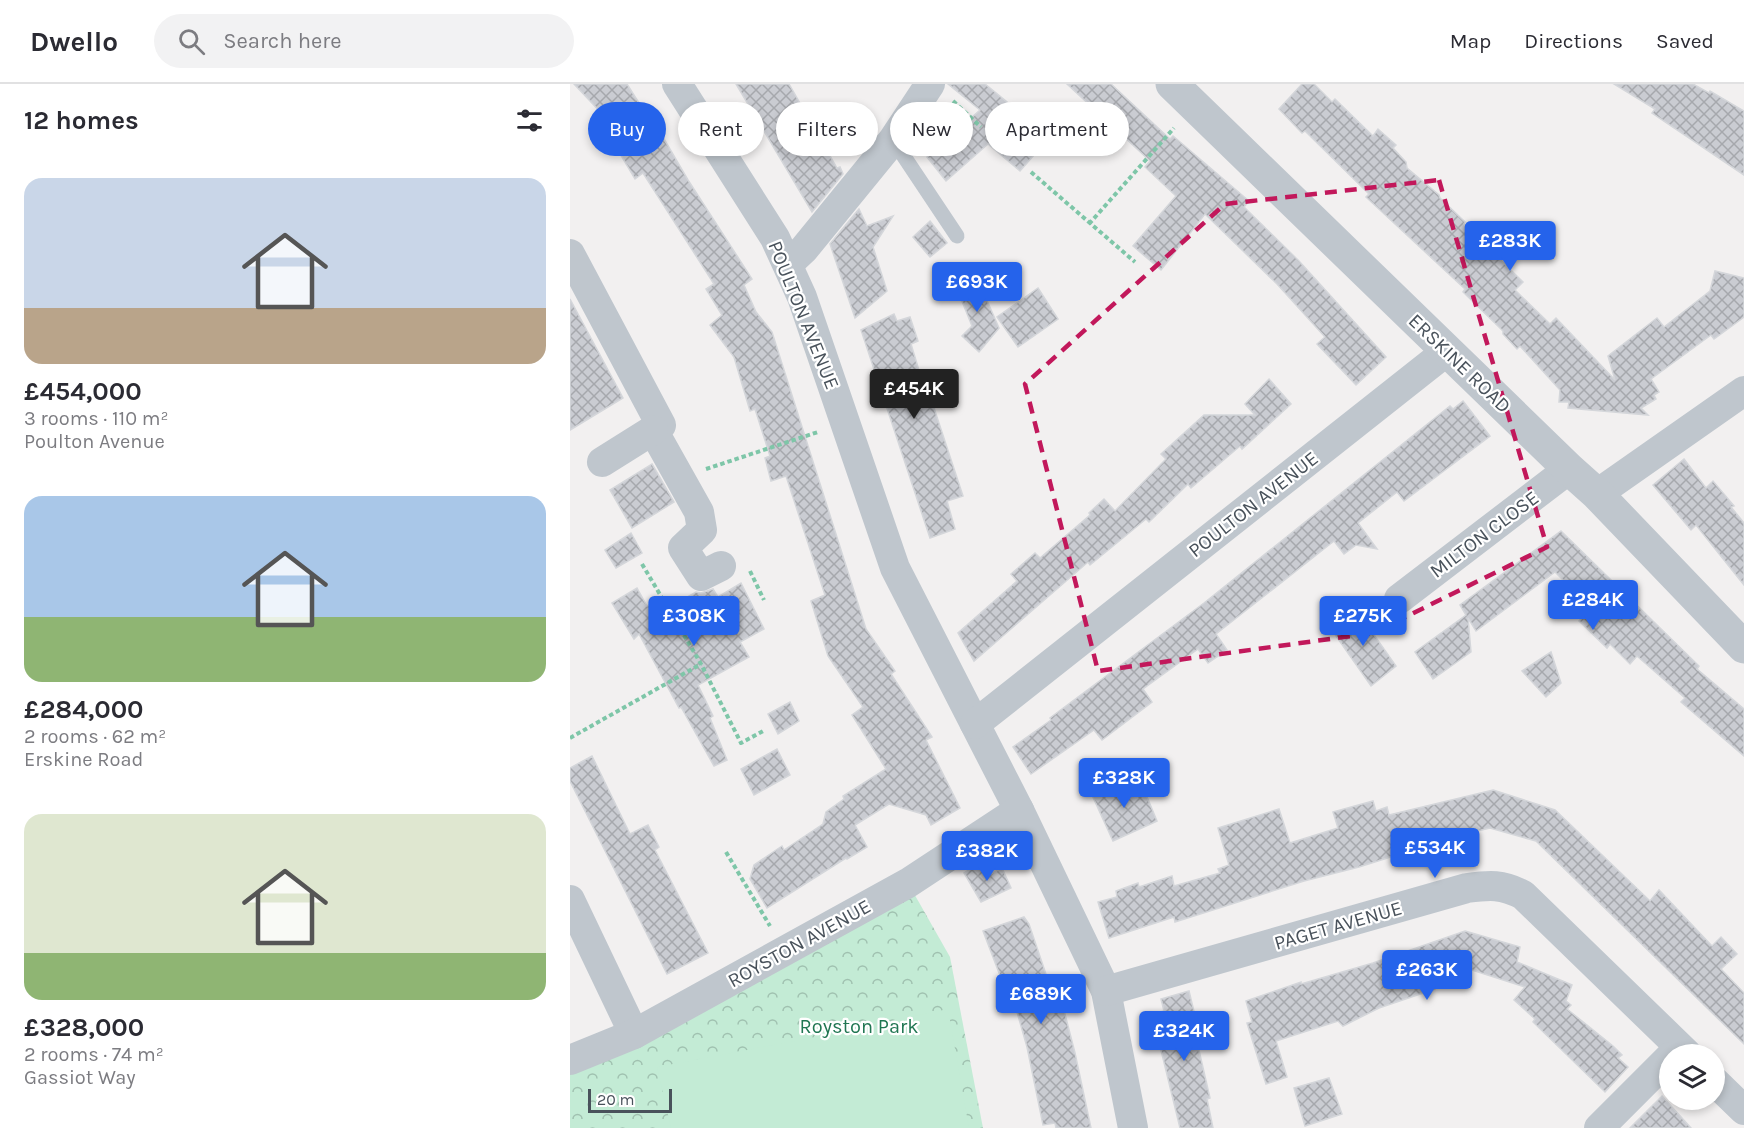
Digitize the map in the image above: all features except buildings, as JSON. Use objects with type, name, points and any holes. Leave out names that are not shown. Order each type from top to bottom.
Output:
[{"type":"street","name":"POULTON AVENUE","points":[[677,84],[775,238],[788,264],[802,297],[895,568],[1019,810],[1106,991],[1133,1128]]},
{"type":"street","points":[[930,102],[940,91]]},
{"type":"street","name":"ERSKINE ROAD","points":[[1183,95],[1569,470],[1597,494],[1744,647]]},
{"type":"street","points":[[788,264],[804,249],[890,145]]},
{"type":"street","points":[[570,254],[661,425],[602,462]]},
{"type":"street","name":"POULTON AVENUE","points":[[975,724],[1447,351]]},
{"type":"street","points":[[1597,494],[1744,391]]},
{"type":"street","points":[[653,430],[699,512],[702,530],[683,548],[701,576],[721,566]]},
{"type":"street","name":"MILTON CLOSE","points":[[1399,599],[1569,470]]},
{"type":"street","name":"ROYSTON AVENUE","points":[[570,1060],[634,1034],[908,883],[1019,810]]},
{"type":"street","name":"PAGET AVENUE","points":[[1106,991],[1467,888],[1491,885],[1508,888],[1523,895],[1668,1044]]},
{"type":"street","points":[[570,900],[634,1034]]},
{"type":"street","points":[[1599,1128],[1659,1070]]},
{"type":"street","points":[[1725,1092],[1744,1110]]},
{"type":"lane","points":[[904,156],[957,236]]},
{"type":"path","points":[[940,91],[981,127]]},
{"type":"path","points":[[1089,224],[1183,95]]},
{"type":"path","points":[[1031,172],[1135,262]]},
{"type":"path","points":[[702,471],[846,423]]},
{"type":"path","points":[[642,564],[701,664],[741,743],[765,730]]},
{"type":"path","points":[[570,738],[701,664]]},
{"type":"path","points":[[726,852],[785,951]]},
{"type":"highlighted area","points":[[1439,180],[1547,547],[1373,633],[1098,671],[1025,384],[1225,204]]},
{"type":"green space","name":"Royston Park","points":[[908,883],[950,957],[983,1128],[570,1128],[570,1060]]},
{"type":"green space","points":[[948,1009],[969,1128],[671,1128],[657,1067]]}]
